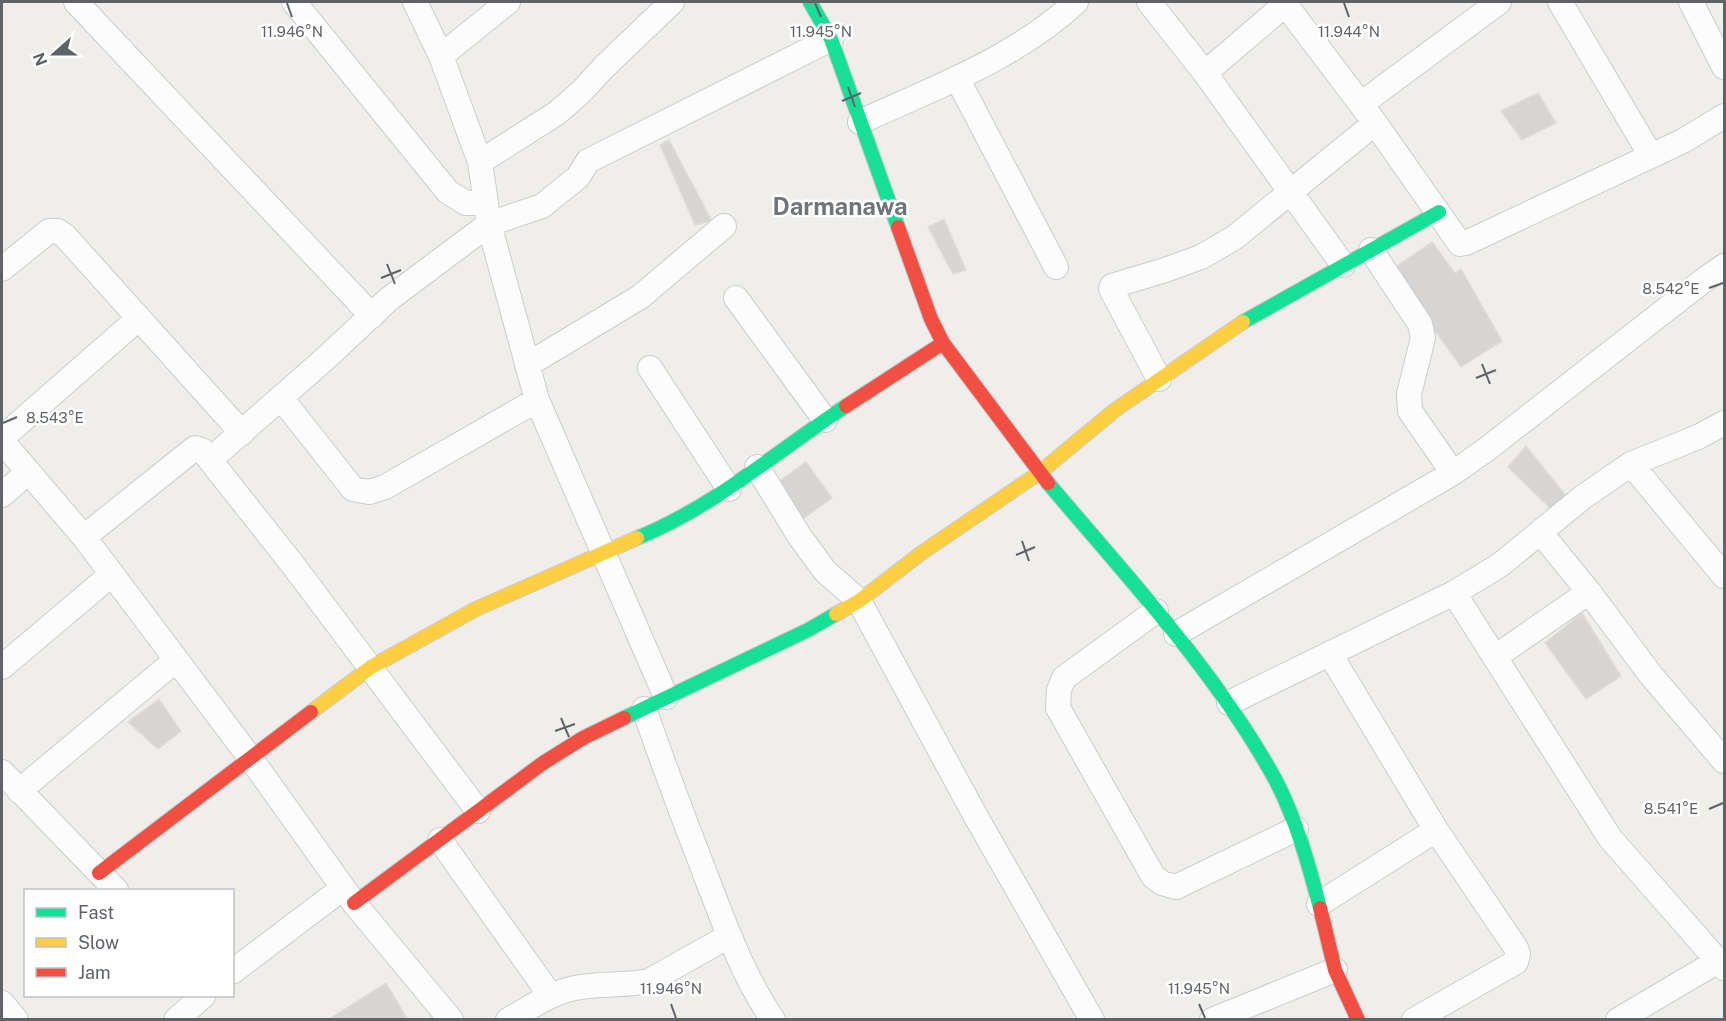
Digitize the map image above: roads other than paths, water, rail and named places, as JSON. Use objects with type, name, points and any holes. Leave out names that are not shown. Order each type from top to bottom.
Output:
[{"type":"street","points":[[76,2],[372,316]]},
{"type":"street","points":[[294,2],[447,192],[487,214]]},
{"type":"street","points":[[415,2],[441,57],[480,162],[487,214],[537,400],[666,698]]},
{"type":"street","points":[[441,57],[508,2]]},
{"type":"street","points":[[480,162],[557,113],[672,2]]},
{"type":"street","points":[[1149,2],[1205,73],[1343,266]]},
{"type":"street","points":[[1205,73],[1286,2],[1460,244],[1683,141],[1725,116]]},
{"type":"street","points":[[1159,379],[1111,289],[1112,285],[1201,257],[1234,238],[1290,194],[1368,113],[1499,2]]},
{"type":"street","points":[[1560,2],[1651,156]]},
{"type":"street","points":[[1691,2],[1725,67]]},
{"type":"street","points":[[814,3],[831,39],[931,319],[943,343],[1039,473],[1176,634],[1229,703],[1276,781],[1296,830],[1319,904],[1335,970],[1358,1020]]},
{"type":"street","points":[[860,122],[957,78],[1012,49],[1067,5]]},
{"type":"street","points":[[210,460],[487,214],[542,206],[578,177],[588,161],[831,39]]},
{"type":"street","points":[[957,78],[1056,267]]},
{"type":"street","points":[[234,971],[440,840],[543,763],[583,738],[808,630],[859,601],[920,554],[1039,473],[1115,410],[1247,319],[1439,212]]},
{"type":"street","points":[[527,365],[640,297],[724,226]]},
{"type":"street","points":[[6,259],[49,231],[58,231],[65,236],[242,433]]},
{"type":"street","points":[[1371,250],[1420,324],[1423,338],[1409,394],[1410,411],[1453,473]]},
{"type":"street","points":[[1176,634],[1453,473],[1725,266]]},
{"type":"street","points":[[736,298],[825,420]]},
{"type":"street","points":[[139,318],[2,440],[84,537],[251,759],[349,896],[451,1020]]},
{"type":"street","points":[[99,873],[370,667],[476,609],[667,526],[729,489],[825,420],[943,343]]},
{"type":"street","points":[[650,368],[729,489]]},
{"type":"street","points":[[281,398],[353,489],[369,492],[385,487],[537,400]]},
{"type":"street","points":[[1229,703],[1454,593],[1500,565],[1583,497],[1630,464],[1698,437],[1725,423]]},
{"type":"street","points":[[84,537],[195,448],[202,450],[293,565],[478,811]]},
{"type":"street","points":[[1630,464],[1725,576]]},
{"type":"street","points":[[757,467],[800,537],[825,570],[859,601],[975,815],[1092,1020]]},
{"type":"street","points":[[2,495],[28,472]]},
{"type":"street","points":[[1540,532],[1589,592],[1650,674],[1725,760]]},
{"type":"street","points":[[2,667],[112,574]]},
{"type":"street","points":[[1495,657],[1589,592]]},
{"type":"street","points":[[1454,593],[1610,838],[1721,965],[1617,1020]]},
{"type":"street","points":[[1156,611],[1064,678],[1059,690],[1058,708],[1153,876],[1162,883],[1176,887],[1296,830]]},
{"type":"street","points":[[1330,654],[1436,830],[1518,954],[1516,962],[1414,1020]]},
{"type":"street","points":[[19,791],[177,660]]},
{"type":"street","points":[[644,709],[665,771],[729,936],[754,992],[773,1020]]},
{"type":"street","points":[[2,772],[114,889]]},
{"type":"street","points":[[1319,904],[1436,830]]},
{"type":"street","points":[[440,840],[550,995]]},
{"type":"street","points":[[508,1020],[550,995],[575,988],[649,981],[729,936]]},
{"type":"street","points":[[1212,1020],[1335,970]]},
{"type":"street","points":[[177,1020],[202,997]]},
{"type":"district","name":"Darmanawa","points":[[840,206]]}]
